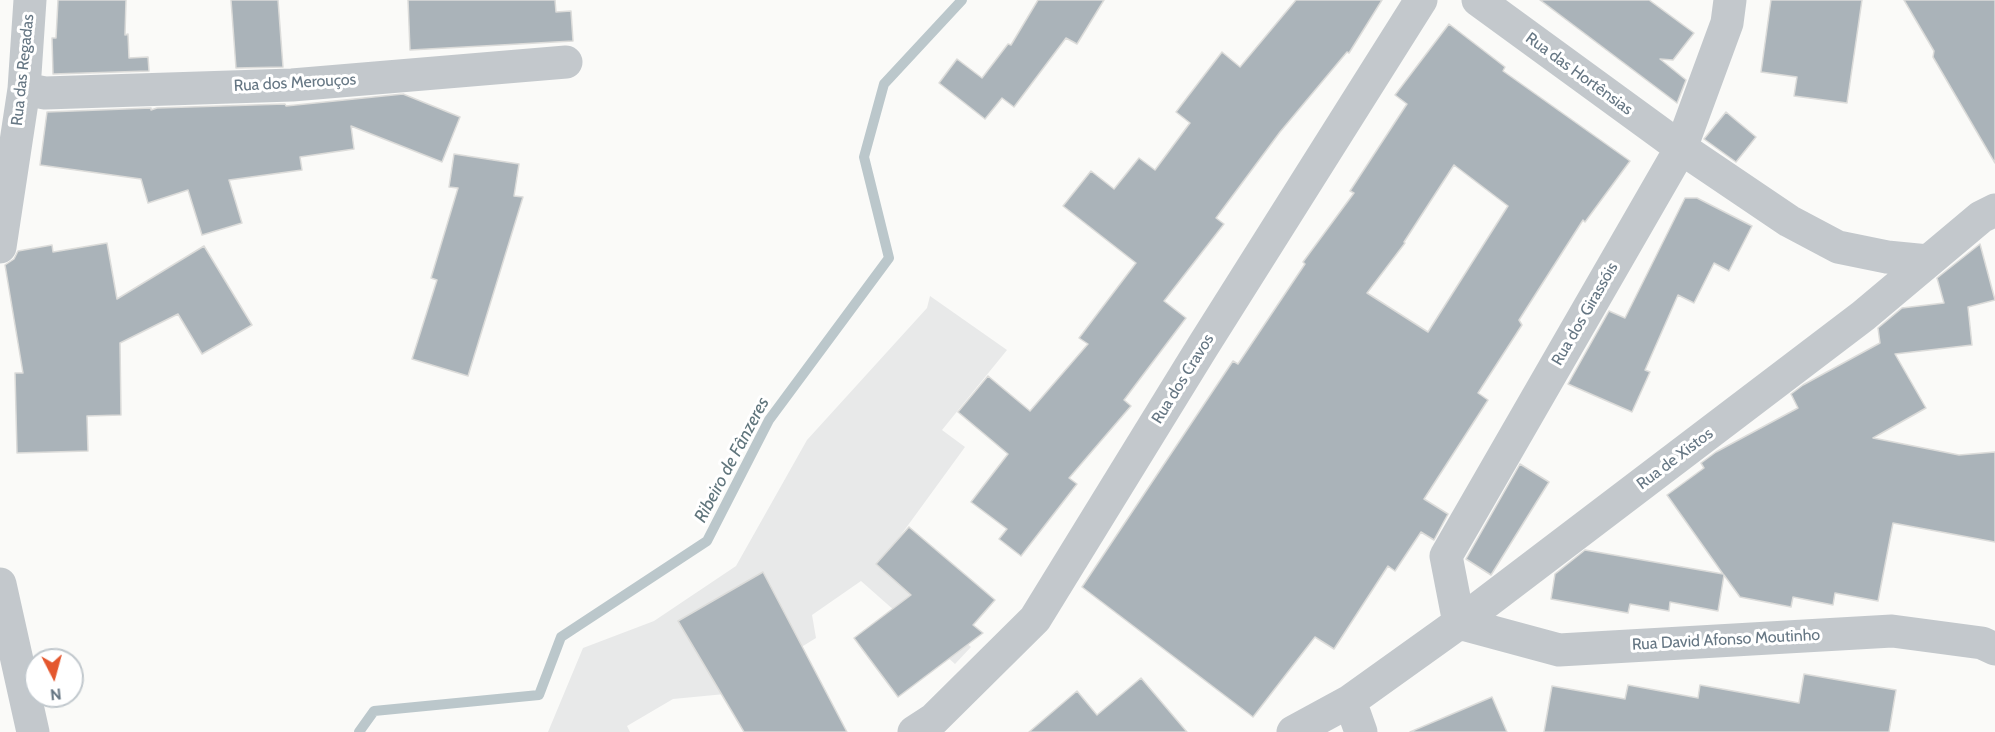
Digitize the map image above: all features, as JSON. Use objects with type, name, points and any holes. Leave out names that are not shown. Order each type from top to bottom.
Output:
[{"type":"street","name":"Rua das Regadas","points":[[0,247],[24,89],[30,0]]},
{"type":"street","name":"Rua dos Cravos","points":[[914,732],[934,719],[1035,619],[1203,346],[1421,0]]},
{"type":"street","name":"Rua das Hortênsias","points":[[1478,0],[1681,148],[1789,220],[1838,247],[1887,257],[1928,261]]},
{"type":"street","name":"Rua dos Girassóis","points":[[1459,623],[1446,556],[1681,148],[1727,23],[1730,0]]},
{"type":"street","name":"Rua dos Merouços","points":[[24,89],[45,93],[292,85],[566,62]]},
{"type":"street","name":"Rua de Xistos","points":[[1293,732],[1350,700],[1459,623],[1863,316],[1988,213]]},
{"type":"street","points":[[0,584],[33,732]]},
{"type":"street","name":"Rua David Afonso Moutinho","points":[[1459,623],[1559,650],[1892,632],[1982,643],[1995,649]]},
{"type":"street","points":[[1338,732],[1350,700]]},
{"type":"street","points":[[1350,700],[1361,732]]},
{"type":"shaded area","points":[[930,296],[1007,350],[942,430],[965,447],[879,565],[971,647],[955,664],[861,581],[812,615],[816,638],[725,694],[673,699],[627,726],[630,732],[548,732],[583,648],[654,621],[736,566],[807,440],[927,308]]},
{"type":"building","points":[[58,0],[126,0],[125,35],[128,34],[129,58],[148,57],[149,71],[53,74],[52,38],[56,38]]},
{"type":"building","points":[[231,0],[278,0],[283,67],[236,68]]},
{"type":"building","points":[[408,0],[555,0],[556,12],[571,11],[573,41],[410,50]]},
{"type":"building","points":[[1038,0],[1104,0],[1077,44],[1066,38],[1014,107],[1002,98],[985,119],[939,83],[957,59],[982,78],[1008,44],[1011,45]]},
{"type":"building","points":[[1296,0],[1382,0],[1349,53],[1347,52],[1280,132],[1216,218],[1224,224],[1164,301],[1186,318],[1124,400],[1131,406],[1069,478],[1077,484],[1021,556],[999,539],[1007,529],[971,502],[1008,454],[958,412],[988,376],[1030,411],[1088,344],[1079,338],[1136,263],[1063,206],[1091,171],[1114,189],[1139,158],[1155,170],[1190,123],[1176,112],[1222,52],[1240,67]]},
{"type":"building","points":[[1540,0],[1649,0],[1694,33],[1673,60],[1660,59],[1686,80],[1677,103]]},
{"type":"building","points":[[1771,0],[1862,0],[1847,103],[1794,96],[1797,77],[1761,72]]},
{"type":"building","points":[[1904,0],[1995,0],[1995,163],[1933,57],[1934,51]]},
{"type":"building","points":[[1449,24],[1505,67],[1503,71],[1630,161],[1585,222],[1583,220],[1519,320],[1522,325],[1478,393],[1488,400],[1424,499],[1448,514],[1434,540],[1421,532],[1395,571],[1388,566],[1334,649],[1315,637],[1253,717],[1082,587],[1233,361],[1238,364],[1305,264],[1303,262],[1354,193],[1350,191],[1407,104],[1395,95]],"holes":[[[1454,165],[1508,206],[1428,332],[1367,293],[1405,243]]]},
{"type":"building","points":[[403,94],[460,117],[442,162],[351,126],[354,149],[300,157],[302,170],[229,180],[242,223],[202,235],[188,190],[148,203],[141,179],[40,165],[47,112],[285,104],[286,106]]},
{"type":"building","points":[[1726,112],[1756,137],[1736,162],[1704,139]]},
{"type":"building","points":[[454,154],[519,164],[514,196],[523,197],[468,376],[412,359],[437,280],[431,278],[458,188],[449,187]]},
{"type":"building","points":[[1685,198],[1697,198],[1752,226],[1729,271],[1714,263],[1694,303],[1678,295],[1645,370],[1650,372],[1632,412],[1568,384],[1609,311],[1625,318]]},
{"type":"building","points":[[107,243],[117,299],[204,246],[252,325],[202,354],[178,314],[120,343],[121,415],[87,416],[88,451],[17,453],[15,373],[23,373],[5,265],[14,259],[18,251],[52,245],[53,252]]},
{"type":"building","points":[[1980,244],[1995,300],[1968,307],[1972,345],[1895,354],[1926,408],[1873,438],[1959,455],[1995,452],[1995,542],[1893,523],[1878,601],[1835,593],[1833,605],[1793,597],[1791,607],[1740,597],[1724,575],[1718,611],[1670,602],[1669,611],[1630,604],[1628,613],[1551,599],[1555,574],[1585,550],[1723,574],[1667,495],[1704,468],[1701,463],[1716,452],[1798,408],[1791,394],[1803,385],[1880,343],[1878,328],[1902,308],[1944,303],[1937,278]]},
{"type":"building","points":[[1520,464],[1549,482],[1491,575],[1466,559]]},
{"type":"building","points":[[909,527],[995,600],[973,625],[983,633],[898,697],[854,638],[911,595],[876,564]]},
{"type":"building","points":[[763,572],[847,732],[744,732],[678,621]]},
{"type":"building","points":[[1804,674],[1896,690],[1889,732],[1544,732],[1552,686],[1625,699],[1628,685],[1698,698],[1700,685],[1799,703]]},
{"type":"building","points":[[1141,678],[1187,732],[1029,732],[1077,691],[1097,715]]},
{"type":"building","points":[[1492,697],[1507,732],[1410,732]]},
{"type":"waterway","name":"Ribeiro de Fânzeres","points":[[359,732],[374,711],[539,695],[561,637],[707,541],[769,420],[889,258],[864,157],[884,84],[962,0]]}]
